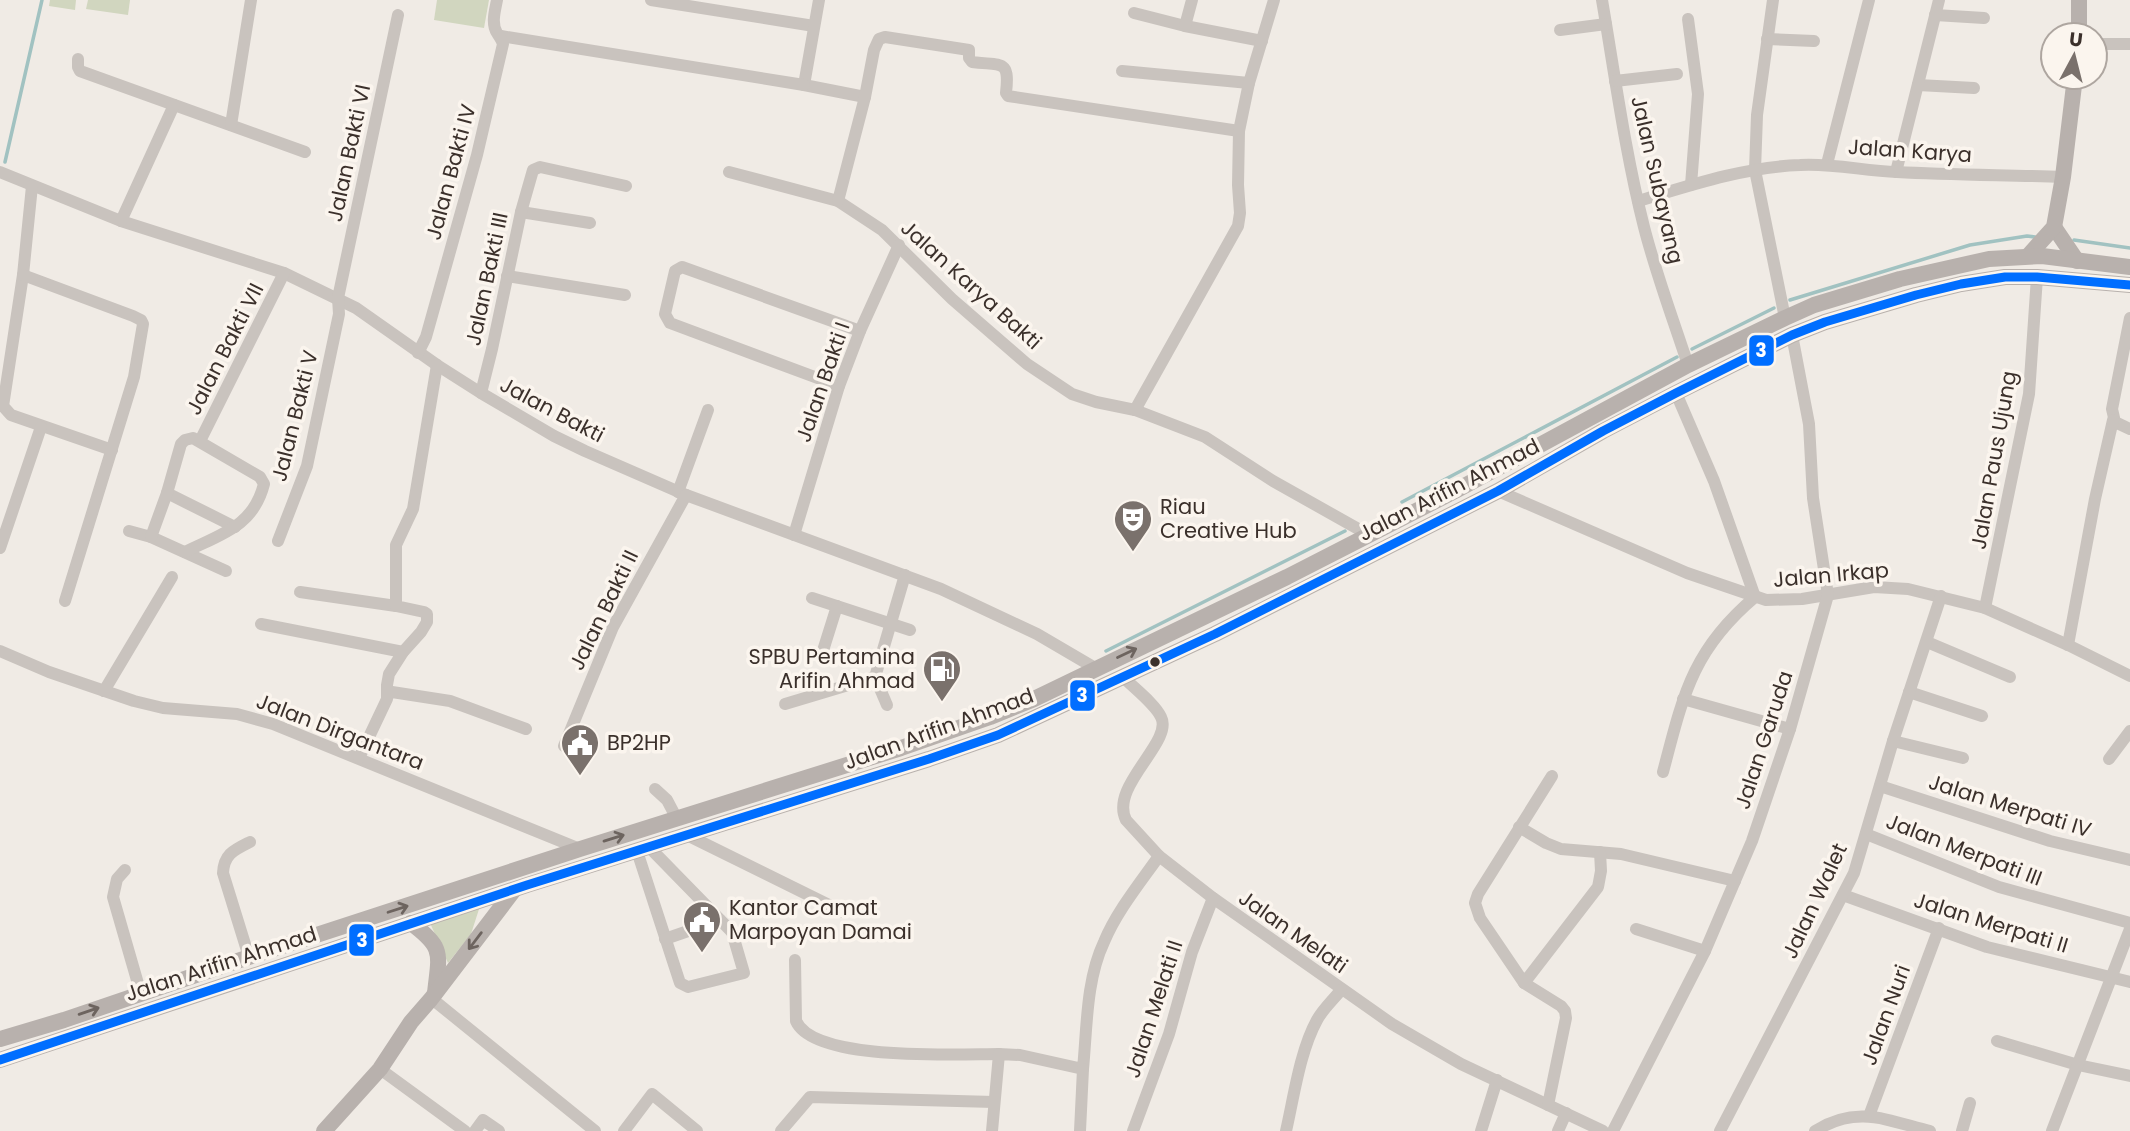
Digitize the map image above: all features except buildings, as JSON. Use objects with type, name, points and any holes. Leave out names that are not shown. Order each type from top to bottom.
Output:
[{"type":"main road","points":[[2078,21],[2079,0]]},
{"type":"main road","points":[[2028,256],[2054,227],[2073,91]]},
{"type":"main road","points":[[2054,227],[2077,261]]},
{"type":"main road","name":"Jalan Arifin Ahmad","points":[[0,1039],[990,717],[1034,699],[1287,578],[1688,365],[1785,318],[1835,298],[1899,279],[1977,261],[2028,256],[2130,267]]},
{"type":"main road","name":"Jalan Arifin Ahmad","points":[[0,1060],[411,923],[998,735],[1215,634],[1498,491],[1603,431],[1792,335],[1867,308],[1961,284],[2005,277],[2038,277],[2130,285]]},
{"type":"main road","points":[[1455,491],[1463,507]]},
{"type":"main road","points":[[792,783],[798,800]]},
{"type":"main road","points":[[324,1131],[380,1069],[411,1021],[514,890]]},
{"type":"main road","points":[[411,923],[427,935],[437,948],[439,957],[433,995]]},
{"type":"main road","points":[[64,1020],[70,1037]]},
{"type":"street","points":[[231,125],[251,0]]},
{"type":"street","name":"Jalan Bakti IV","points":[[418,353],[426,337],[477,155],[503,44],[493,20],[496,0]]},
{"type":"street","points":[[650,0],[814,26]]},
{"type":"street","points":[[804,85],[819,0]]},
{"type":"street","points":[[1185,26],[1192,0]]},
{"type":"street","points":[[1135,410],[1238,226],[1239,131],[1249,83],[1274,0]]},
{"type":"street","name":"Jalan Subayang","points":[[1602,0],[1623,131],[1638,201],[1688,365]]},
{"type":"street","points":[[1773,0],[1757,115],[1755,170],[1785,318]]},
{"type":"street","points":[[1828,164],[1869,0]]},
{"type":"street","points":[[1896,172],[1938,0]]},
{"type":"street","points":[[1134,13],[1262,41]]},
{"type":"street","name":"Jalan Bakti VI","points":[[338,298],[398,15]]},
{"type":"street","points":[[1935,15],[1984,18]]},
{"type":"street","points":[[1688,19],[1698,94],[1691,185]]},
{"type":"street","points":[[1560,30],[1606,24]]},
{"type":"street","points":[[501,36],[865,97]]},
{"type":"street","points":[[838,201],[865,97],[875,45],[882,38],[969,50],[972,62],[999,65],[1006,70],[1008,96],[1239,131]]},
{"type":"street","points":[[1767,38],[1814,41]]},
{"type":"street","points":[[2109,44],[2130,44]]},
{"type":"street","points":[[78,59],[80,71],[305,152]]},
{"type":"street","points":[[1122,71],[1249,83]]},
{"type":"street","points":[[1615,81],[1677,74]]},
{"type":"street","points":[[1917,85],[1974,88]]},
{"type":"street","points":[[121,221],[174,105]]},
{"type":"street","name":"Jalan Karya","points":[[1638,201],[1755,170],[1801,165],[1828,164],[1896,172],[2063,177]]},
{"type":"street","name":"Jalan Bakti III","points":[[481,393],[533,169],[540,167],[626,186]]},
{"type":"street","name":"Jalan Bakti","points":[[0,172],[121,221],[284,273],[356,308],[418,353],[481,393],[575,446],[682,493],[941,589],[1037,634],[1095,668]]},
{"type":"street","name":"Jalan Karya Bakti","points":[[729,172],[838,201],[873,223],[952,299],[1027,364],[1072,394],[1135,410],[1205,437],[1273,481],[1369,535]]},
{"type":"street","points":[[32,186],[23,275],[4,377],[2,403],[11,415],[112,450]]},
{"type":"street","points":[[521,212],[590,223]]},
{"type":"street","name":"Jalan Bakti I","points":[[794,535],[839,386],[860,331],[899,246]]},
{"type":"street","points":[[839,386],[670,323],[665,314],[675,271],[682,267],[860,331]]},
{"type":"street","name":"Jalan Bakti VII","points":[[200,441],[284,273]]},
{"type":"street","points":[[23,275],[133,316],[142,322],[144,330],[134,377],[65,601]]},
{"type":"street","points":[[507,276],[625,295]]},
{"type":"street","name":"Jalan Paus Ujung","points":[[1985,608],[2029,394],[2038,277]]},
{"type":"street","name":"Jalan Bakti V","points":[[278,541],[307,466],[339,314],[338,298]]},
{"type":"street","points":[[2068,645],[2095,499],[2113,420],[2112,409],[2130,318]]},
{"type":"street","name":"Jalan Garuda","points":[[1614,1131],[1705,951],[1752,841],[1790,729],[1828,595],[1813,498],[1809,424],[1792,335]]},
{"type":"street","points":[[396,606],[396,545],[414,509],[437,365]]},
{"type":"street","points":[[1663,772],[1682,699],[1695,669],[1727,623],[1755,597],[1714,481],[1676,393]]},
{"type":"street","name":"Jalan Bakti II","points":[[564,746],[612,627],[682,493],[708,410]]},
{"type":"street","points":[[2113,420],[2130,429]]},
{"type":"street","points":[[0,548],[41,427]]},
{"type":"street","points":[[151,537],[181,444],[190,438],[200,441],[264,482],[253,510],[236,527],[185,552]]},
{"type":"street","name":"Jalan Irkap","points":[[1498,491],[1687,573],[1755,597],[1774,601],[1874,587],[1892,587],[1941,596],[1985,608],[2128,670]]},
{"type":"street","points":[[167,493],[236,527]]},
{"type":"street","points":[[129,531],[151,537],[226,571]]},
{"type":"street","points":[[887,705],[875,677],[905,575]]},
{"type":"street","points":[[104,691],[172,577]]},
{"type":"street","points":[[300,592],[396,606],[421,611],[428,617],[421,632],[403,652],[389,674],[388,695],[359,758]]},
{"type":"street","name":"Jalan Walet","points":[[1720,1131],[1857,866],[1893,741],[1941,596]]},
{"type":"street","points":[[812,598],[910,630]]},
{"type":"street","points":[[821,657],[837,606]]},
{"type":"street","points":[[261,624],[403,652]]},
{"type":"street","points":[[1927,642],[2010,677]]},
{"type":"street","name":"Jalan Dirgantara","points":[[0,651],[48,673],[163,708],[224,712],[257,719],[580,849]]},
{"type":"street","points":[[785,704],[875,677]]},
{"type":"street","name":"Jalan Melati","points":[[1124,677],[1158,713],[1163,723],[1160,734],[1122,803],[1126,820],[1159,856],[1342,990],[1422,1042],[1461,1064],[1603,1131]]},
{"type":"street","points":[[388,695],[392,692],[450,701],[526,729]]},
{"type":"street","points":[[1909,692],[1982,716]]},
{"type":"street","points":[[1682,699],[1790,729]]},
{"type":"street","points":[[2109,759],[2130,731]]},
{"type":"street","points":[[1893,741],[1963,758]]},
{"type":"street","points":[[1548,1105],[1566,1014],[1561,1006],[1524,984],[1486,931],[1475,904],[1478,894],[1552,776]]},
{"type":"street","name":"Jalan Merpati IV","points":[[1880,786],[2050,841],[2130,860]]},
{"type":"street","points":[[655,789],[667,800],[677,818]]},
{"type":"street","points":[[1519,827],[1546,844],[1561,849],[1645,860],[1735,881]]},
{"type":"street","name":"Jalan Merpati III","points":[[1866,834],[1999,887],[2130,923]]},
{"type":"street","points":[[687,835],[843,912]]},
{"type":"street","points":[[249,957],[222,873],[230,852],[250,842]]},
{"type":"street","points":[[643,849],[732,932],[744,973],[688,987],[680,983],[665,939],[643,849]]},
{"type":"street","points":[[1524,984],[1598,887],[1600,852]]},
{"type":"street","points":[[1080,1131],[1090,998],[1098,958],[1103,942],[1121,911],[1159,856]]},
{"type":"street","points":[[125,870],[117,879],[113,897],[141,993]]},
{"type":"street","name":"Jalan Merpati II","points":[[1843,895],[1987,947],[2130,982]]},
{"type":"street","name":"Jalan Melati II","points":[[1133,1131],[1169,1034],[1192,952],[1213,898]]},
{"type":"street","points":[[665,939],[720,920]]},
{"type":"street","name":"Jalan Nuri","points":[[1869,1116],[1939,928]]},
{"type":"street","points":[[1636,929],[1705,951]]},
{"type":"street","points":[[2052,1131],[2130,929]]},
{"type":"street","points":[[795,960],[796,1021],[800,1028],[830,1044],[866,1052],[1020,1055],[1083,1069]]},
{"type":"street","points":[[1286,1131],[1313,1029],[1323,1011],[1342,990]]},
{"type":"street","points":[[433,995],[595,1131]]},
{"type":"street","points":[[1997,1041],[2078,1065],[2130,1076]]},
{"type":"street","points":[[992,1131],[999,1054]]},
{"type":"street","points":[[380,1069],[464,1131]]},
{"type":"street","points":[[1481,1131],[1497,1080]]},
{"type":"street","points":[[624,1131],[652,1094],[697,1131]]},
{"type":"street","points":[[781,1131],[810,1097],[994,1102]]},
{"type":"street","points":[[1962,1131],[1970,1103]]},
{"type":"street","points":[[1558,1131],[1566,1114]]},
{"type":"street","points":[[1815,1131],[1844,1117],[1869,1116],[1905,1128],[1930,1131]]},
{"type":"street","points":[[475,1131],[483,1120],[499,1131]]},
{"type":"green space","points":[[50,0],[76,0],[75,10],[49,6]]},
{"type":"green space","points":[[88,0],[130,0],[128,15],[86,9]]},
{"type":"green space","points":[[437,0],[489,0],[484,28],[434,20]]},
{"type":"green space","points":[[480,906],[471,934],[448,963],[430,923]]},
{"type":"waterway","points":[[5,162],[42,0]]},
{"type":"waterway","points":[[1790,300],[1970,245],[2035,237]]},
{"type":"waterway","points":[[2074,240],[2130,248]]},
{"type":"waterway","points":[[1692,349],[1774,308]]},
{"type":"waterway","points":[[1402,502],[1677,357]]},
{"type":"waterway","points":[[1106,651],[1345,531]]},
{"type":"transit line","name":"3","points":[[0,1060],[527,885],[998,735],[1215,634],[1498,491],[1676,393],[1792,335],[1825,322],[1916,295],[2005,277],[2130,285]]},
{"type":"place","name":"Riau Creative Hub","points":[[1133,553]]},
{"type":"place","name":"SPBU Pertamina Arifin Ahmad","points":[[942,703]]},
{"type":"place","name":"BP2HP","points":[[580,777]]},
{"type":"place","name":"Kantor Camat Marpoyan Damai","points":[[702,954]]}]
